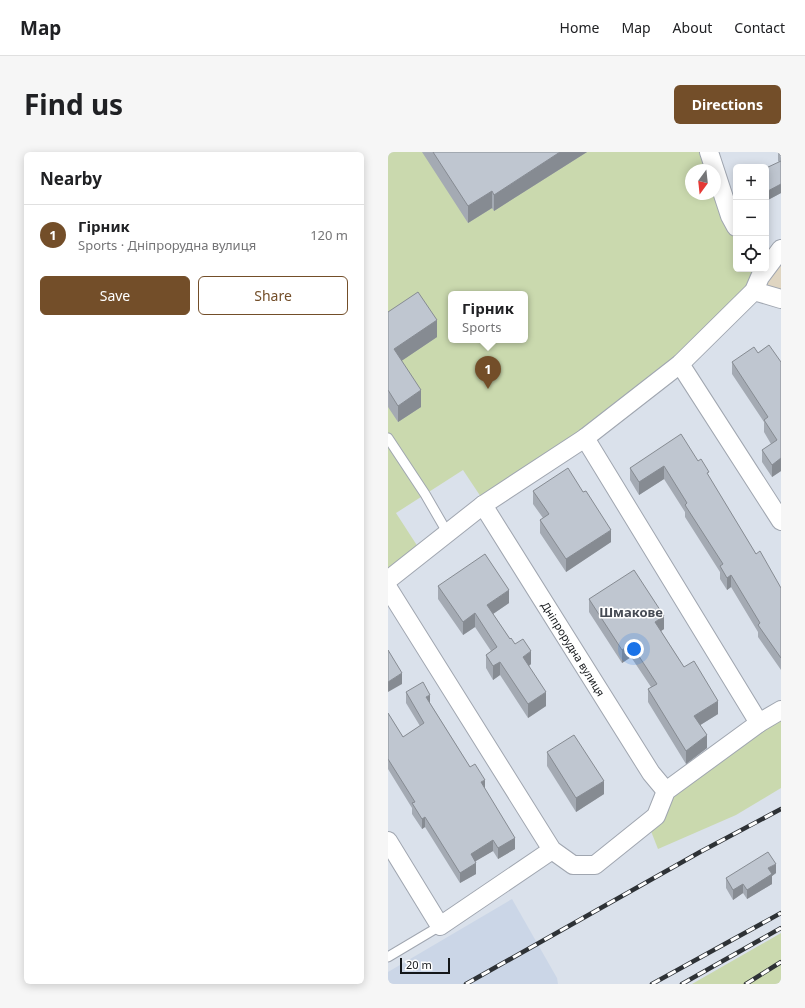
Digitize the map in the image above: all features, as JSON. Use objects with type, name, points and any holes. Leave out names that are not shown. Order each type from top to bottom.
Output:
[{"type":"street","points":[[709,152],[733,222]]},
{"type":"street","points":[[388,580],[483,505],[584,438],[680,364],[757,279],[781,249]]},
{"type":"street","points":[[757,279],[781,299]]},
{"type":"street","points":[[680,364],[781,521]]},
{"type":"street","points":[[584,438],[759,722]]},
{"type":"street","name":"Дніпрорудна вулиця","points":[[483,505],[651,773],[666,790]]},
{"type":"street","points":[[388,588],[552,850],[573,865],[595,865],[656,816],[666,790],[759,722],[781,710]]},
{"type":"street","points":[[388,841],[440,926],[552,850]]},
{"type":"lane","points":[[388,438],[425,494],[447,532]]},
{"type":"lane","points":[[388,956],[440,926]]},
{"type":"shaded area","points":[[781,249],[781,290],[767,286],[760,277],[764,272],[769,272],[769,265]]},
{"type":"shaded area","points":[[512,899],[557,978],[558,984],[388,984],[388,972]]},
{"type":"green space","points":[[388,152],[702,152],[706,164],[685,164],[685,200],[717,200],[733,233],[733,272],[752,272],[753,277],[745,293],[678,360],[584,433],[483,500],[463,470],[396,513],[418,547],[388,571]]},
{"type":"green space","points":[[781,716],[781,788],[736,815],[658,849],[649,826],[671,796]]},
{"type":"green space","points":[[781,933],[781,984],[692,984],[769,940]]},
{"type":"building","points":[[433,152],[560,152],[494,195],[492,191],[468,206]]},
{"type":"building","points":[[781,161],[781,184],[769,190],[769,167]]},
{"type":"building","points":[[418,292],[437,320],[394,349],[421,390],[398,406],[388,390],[388,312]]},
{"type":"building","points":[[769,345],[781,362],[781,458],[772,465],[762,450],[777,440],[764,420],[768,417],[732,362],[754,347],[758,353]]},
{"type":"building","points":[[681,434],[698,461],[701,459],[709,472],[707,473],[756,554],[760,551],[781,588],[781,658],[758,625],[760,623],[731,575],[727,578],[720,566],[723,564],[685,505],[687,503],[664,466],[639,482],[630,468]]},
{"type":"building","points":[[568,468],[583,492],[586,491],[611,530],[566,559],[540,520],[549,514],[533,491]]},
{"type":"building","points":[[485,554],[509,590],[487,605],[515,644],[523,639],[531,651],[523,657],[546,692],[528,704],[500,662],[493,666],[486,655],[497,647],[475,613],[463,622],[438,586]]},
{"type":"building","points":[[634,570],[664,616],[655,622],[684,667],[694,661],[718,701],[694,716],[707,735],[686,751],[648,689],[657,684],[631,644],[622,650],[589,599]]},
{"type":"building","points":[[388,650],[402,673],[388,682]]},
{"type":"building","points":[[423,682],[430,695],[426,697],[470,767],[475,764],[485,780],[481,782],[515,838],[498,848],[493,840],[471,854],[476,863],[460,873],[425,817],[422,819],[412,803],[415,802],[388,759],[388,713],[403,737],[424,723],[406,692]]},
{"type":"building","points":[[574,735],[604,781],[576,798],[547,752]]},
{"type":"building","points":[[768,852],[776,864],[768,868],[772,874],[747,890],[743,884],[733,890],[726,878]]},
{"type":"railway","points":[[466,984],[700,852],[781,809]]},
{"type":"railway","points":[[652,984],[781,913]]},
{"type":"railway","points":[[682,984],[781,928]]},
{"type":"railway","points":[[746,984],[781,962]]},
{"type":"place","name":"Гірник","points":[[488,389]]},
{"type":"district","name":"Шмакове","points":[[631,612]]}]
